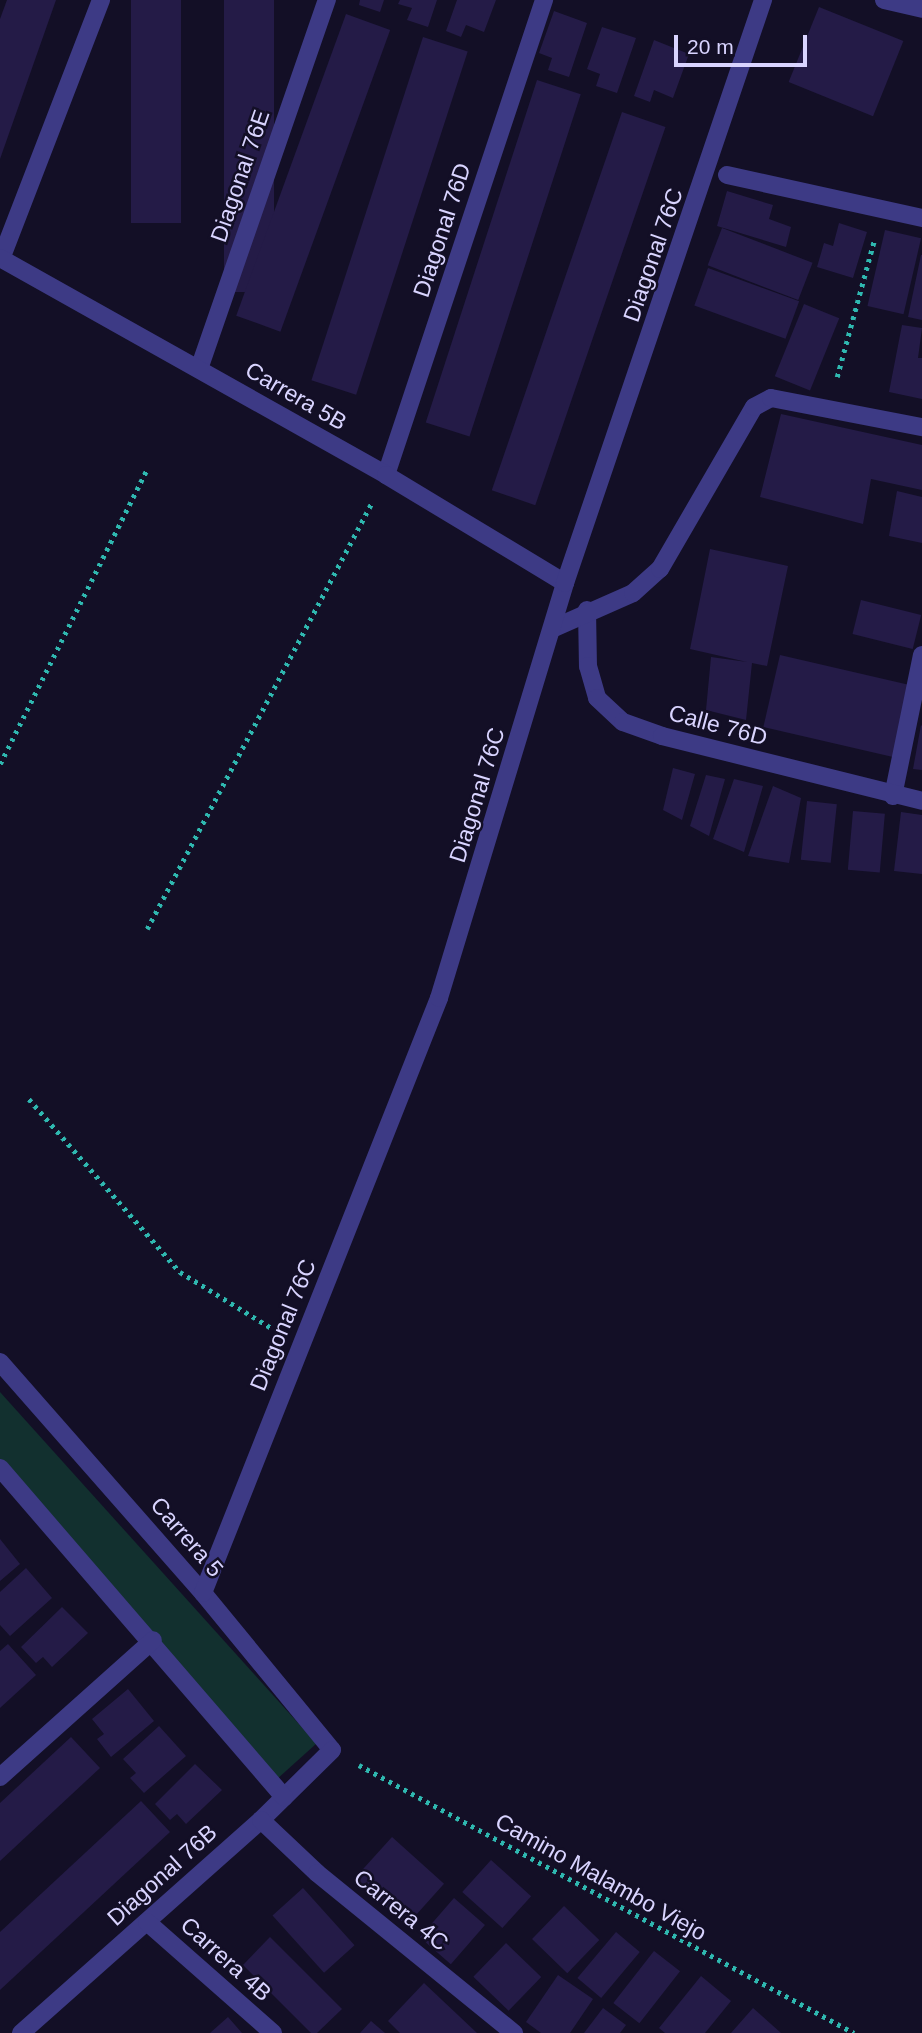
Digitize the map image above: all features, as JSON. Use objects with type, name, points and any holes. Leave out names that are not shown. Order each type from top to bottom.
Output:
[{"type":"street","points":[[0,258],[101,0]]},
{"type":"street","name":"Diagonal 76E","points":[[199,369],[327,0]]},
{"type":"street","name":"Diagonal 76D","points":[[386,475],[544,0]]},
{"type":"street","points":[[884,0],[922,9]]},
{"type":"street","name":"Diagonal 76C","points":[[203,1592],[439,998],[554,628],[565,583],[757,2]]},
{"type":"street","points":[[727,175],[922,218]]},
{"type":"street","name":"Carrera 5B","points":[[0,258],[386,475],[565,583]]},
{"type":"street","points":[[554,628],[587,610],[633,593],[660,569],[754,407],[771,398],[922,427]]},
{"type":"street","name":"Calle 76D","points":[[587,610],[588,666],[597,698],[623,722],[892,796],[922,801]]},
{"type":"street","points":[[892,796],[922,655]]},
{"type":"street","name":"Carrera 5","points":[[0,1362],[203,1592],[332,1750]]},
{"type":"street","points":[[0,1468],[153,1640],[284,1797]]},
{"type":"street","points":[[0,1497],[14,1484]]},
{"type":"street","points":[[0,1777],[153,1640]]},
{"type":"street","name":"Diagonal 76B","points":[[21,2033],[261,1820],[332,1750]]},
{"type":"street","name":"Carrera 4C","points":[[261,1820],[317,1873],[514,2033]]},
{"type":"street","name":"Carrera 4B","points":[[147,1922],[273,2033]]},
{"type":"path","points":[[828,408],[883,209]]},
{"type":"path","points":[[0,764],[147,470]]},
{"type":"path","points":[[147,929],[386,475]]},
{"type":"path","points":[[29,1099],[180,1272],[301,1346]]},
{"type":"path","name":"Camino Malambo Viejo","points":[[332,1750],[854,2033]]},
{"type":"green space","points":[[0,1392],[316,1744],[275,1781],[0,1476]]},
{"type":"building","points":[[7,0],[56,0],[0,159],[0,19]]},
{"type":"building","points":[[131,0],[181,0],[181,223],[131,223]]},
{"type":"building","points":[[224,0],[274,0],[274,292],[224,292]]},
{"type":"building","points":[[360,0],[384,0],[380,12],[359,5]]},
{"type":"building","points":[[400,0],[437,0],[428,27],[407,20],[412,8],[398,4]]},
{"type":"building","points":[[457,0],[496,0],[484,32],[466,25],[461,37],[446,31]]},
{"type":"building","points":[[819,7],[903,41],[873,116],[789,82]]},
{"type":"building","points":[[554,11],[587,23],[569,77],[548,70],[552,58],[539,53]]},
{"type":"building","points":[[346,14],[390,30],[280,332],[236,316]]},
{"type":"building","points":[[602,27],[636,38],[617,93],[596,86],[600,74],[587,69]]},
{"type":"building","points":[[423,37],[468,52],[356,395],[311,380]]},
{"type":"building","points":[[654,40],[689,54],[673,98],[654,90],[650,102],[634,96]]},
{"type":"building","points":[[537,80],[581,94],[470,437],[426,422]]},
{"type":"building","points":[[622,112],[665,127],[535,505],[492,490]]},
{"type":"building","points":[[727,191],[773,205],[769,219],[791,227],[786,247],[717,226]]},
{"type":"building","points":[[839,223],[867,232],[853,278],[817,267],[824,243],[833,246]]},
{"type":"building","points":[[722,228],[813,263],[798,300],[708,265]]},
{"type":"building","points":[[885,230],[921,238],[904,314],[867,306]]},
{"type":"building","points":[[922,255],[922,320],[908,317]]},
{"type":"building","points":[[708,268],[799,301],[785,339],[694,306]]},
{"type":"building","points":[[804,304],[839,318],[810,391],[775,376]]},
{"type":"building","points":[[902,325],[922,328],[918,358],[922,358],[922,399],[889,392]]},
{"type":"building","points":[[781,414],[922,445],[922,490],[871,479],[863,524],[760,497]]},
{"type":"building","points":[[897,491],[922,497],[922,543],[889,536]]},
{"type":"building","points":[[710,549],[788,566],[767,666],[752,663],[746,720],[706,710],[711,657],[747,662],[690,649]]},
{"type":"building","points":[[861,600],[921,615],[913,649],[853,634]]},
{"type":"building","points":[[780,655],[910,685],[893,757],[763,727]]},
{"type":"building","points":[[922,726],[922,770],[913,769]]},
{"type":"building","points":[[673,768],[695,774],[682,820],[663,810]]},
{"type":"building","points":[[706,775],[725,779],[709,836],[690,826]]},
{"type":"building","points":[[734,779],[763,786],[744,852],[713,839]]},
{"type":"building","points":[[773,786],[801,798],[789,863],[748,856]]},
{"type":"building","points":[[807,801],[837,804],[831,863],[801,860]]},
{"type":"building","points":[[853,811],[885,814],[880,873],[848,870]]},
{"type":"building","points":[[901,812],[922,815],[922,874],[894,871]]},
{"type":"building","points":[[0,1539],[20,1564],[0,1581]]},
{"type":"building","points":[[26,1568],[52,1598],[10,1636],[0,1625],[0,1592]]},
{"type":"building","points":[[62,1607],[88,1633],[52,1667],[43,1657],[36,1663],[21,1647]]},
{"type":"building","points":[[8,1644],[36,1675],[0,1708],[0,1651]]},
{"type":"building","points":[[128,1689],[154,1721],[111,1757],[97,1739],[104,1734],[92,1719]]},
{"type":"building","points":[[159,1726],[186,1756],[144,1793],[130,1778],[136,1773],[123,1759]]},
{"type":"building","points":[[71,1737],[100,1768],[0,1861],[0,1803]]},
{"type":"building","points":[[195,1764],[222,1790],[186,1824],[177,1814],[170,1820],[155,1804]]},
{"type":"building","points":[[141,1801],[170,1832],[0,1990],[0,1932]]},
{"type":"building","points":[[392,1837],[444,1884],[407,1925],[355,1879]]},
{"type":"building","points":[[491,1860],[531,1896],[502,1928],[462,1892]]},
{"type":"building","points":[[303,1888],[355,1945],[324,1973],[273,1915]]},
{"type":"building","points":[[454,1898],[485,1925],[451,1964],[420,1937]]},
{"type":"building","points":[[564,1906],[599,1940],[567,1973],[532,1939]]},
{"type":"building","points":[[616,1932],[640,1952],[601,1998],[577,1978]]},
{"type":"building","points":[[270,1937],[342,2009],[317,2033],[311,2033],[243,1965]]},
{"type":"building","points":[[506,1943],[541,1977],[509,2011],[473,1977]]},
{"type":"building","points":[[654,1951],[680,1971],[639,2023],[613,2003]]},
{"type":"building","points":[[558,1975],[593,1999],[570,2033],[541,2033],[526,2022]]},
{"type":"building","points":[[701,1976],[731,2001],[705,2033],[665,2033],[659,2028]]},
{"type":"building","points":[[424,1983],[477,2033],[400,2033],[388,2021]]},
{"type":"building","points":[[603,2008],[626,2025],[620,2033],[584,2033]]},
{"type":"building","points":[[753,2008],[781,2033],[731,2033]]},
{"type":"building","points":[[228,2017],[242,2033],[210,2033]]},
{"type":"building","points":[[371,2021],[385,2033],[360,2033]]}]
